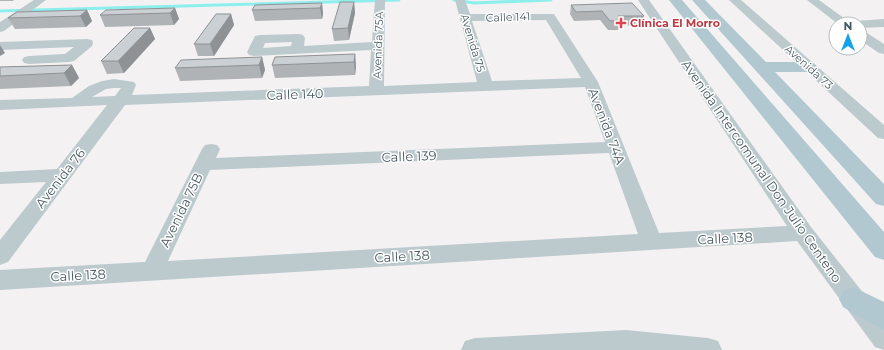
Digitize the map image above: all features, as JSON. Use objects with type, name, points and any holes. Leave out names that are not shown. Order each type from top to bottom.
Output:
[{"type":"main road","points":[[675,0],[884,250]]},
{"type":"main road","points":[[698,0],[884,198]]},
{"type":"main road","points":[[760,67],[809,67]]},
{"type":"main road","points":[[853,299],[884,316]]},
{"type":"street","points":[[0,28],[40,0]]},
{"type":"street","name":"Avenida Intercomunal Don Julio Centeno","points":[[643,0],[803,233],[884,340]]},
{"type":"street","name":"Avenida 73","points":[[734,0],[884,134]]},
{"type":"street","points":[[812,0],[835,16]]},
{"type":"street","name":"Avenida 75A","points":[[376,91],[380,1]]},
{"type":"street","name":"Avenida 75","points":[[460,1],[486,86]]},
{"type":"street","name":"Calle 141","points":[[466,18],[550,16]]},
{"type":"street","name":"Avenida 74A","points":[[550,16],[591,82],[652,242]]},
{"type":"street","points":[[868,24],[884,23]]},
{"type":"street","points":[[868,39],[884,50]]},
{"type":"street","points":[[0,46],[49,44]]},
{"type":"street","points":[[297,50],[378,46]]},
{"type":"street","name":"Calle 140","points":[[0,105],[591,82]]},
{"type":"street","name":"Avenida 76","points":[[0,256],[120,100]]},
{"type":"street","name":"Calle 139","points":[[208,157],[615,147]]},
{"type":"street","name":"Avenida 75B","points":[[152,271],[208,157]]},
{"type":"street","points":[[0,178],[62,175]]},
{"type":"street","name":"Calle 138","points":[[0,280],[803,233]]},
{"type":"street","points":[[475,350],[626,342],[708,350]]},
{"type":"building","points":[[340,2],[354,2],[348,28],[332,29]]},
{"type":"building","points":[[322,3],[320,8],[252,10],[255,5]]},
{"type":"building","points":[[632,3],[644,16],[618,16],[621,20],[610,21],[602,11],[576,12],[571,5]]},
{"type":"building","points":[[175,8],[170,13],[100,15],[106,10]]},
{"type":"building","points":[[87,10],[80,16],[8,18],[17,12]]},
{"type":"building","points":[[216,14],[231,14],[210,44],[194,44]]},
{"type":"building","points":[[134,28],[150,28],[118,61],[101,61]]},
{"type":"building","points":[[355,54],[354,62],[272,65],[275,57]]},
{"type":"building","points":[[262,57],[259,65],[175,68],[181,60]]},
{"type":"building","points":[[72,65],[64,73],[0,76],[0,67]]},
{"type":"waterway","points":[[0,11],[399,0]]},
{"type":"waterway","points":[[454,0],[474,3],[551,0]]},
{"type":"place","name":"Clínica El Morro","points":[[621,23]]}]
